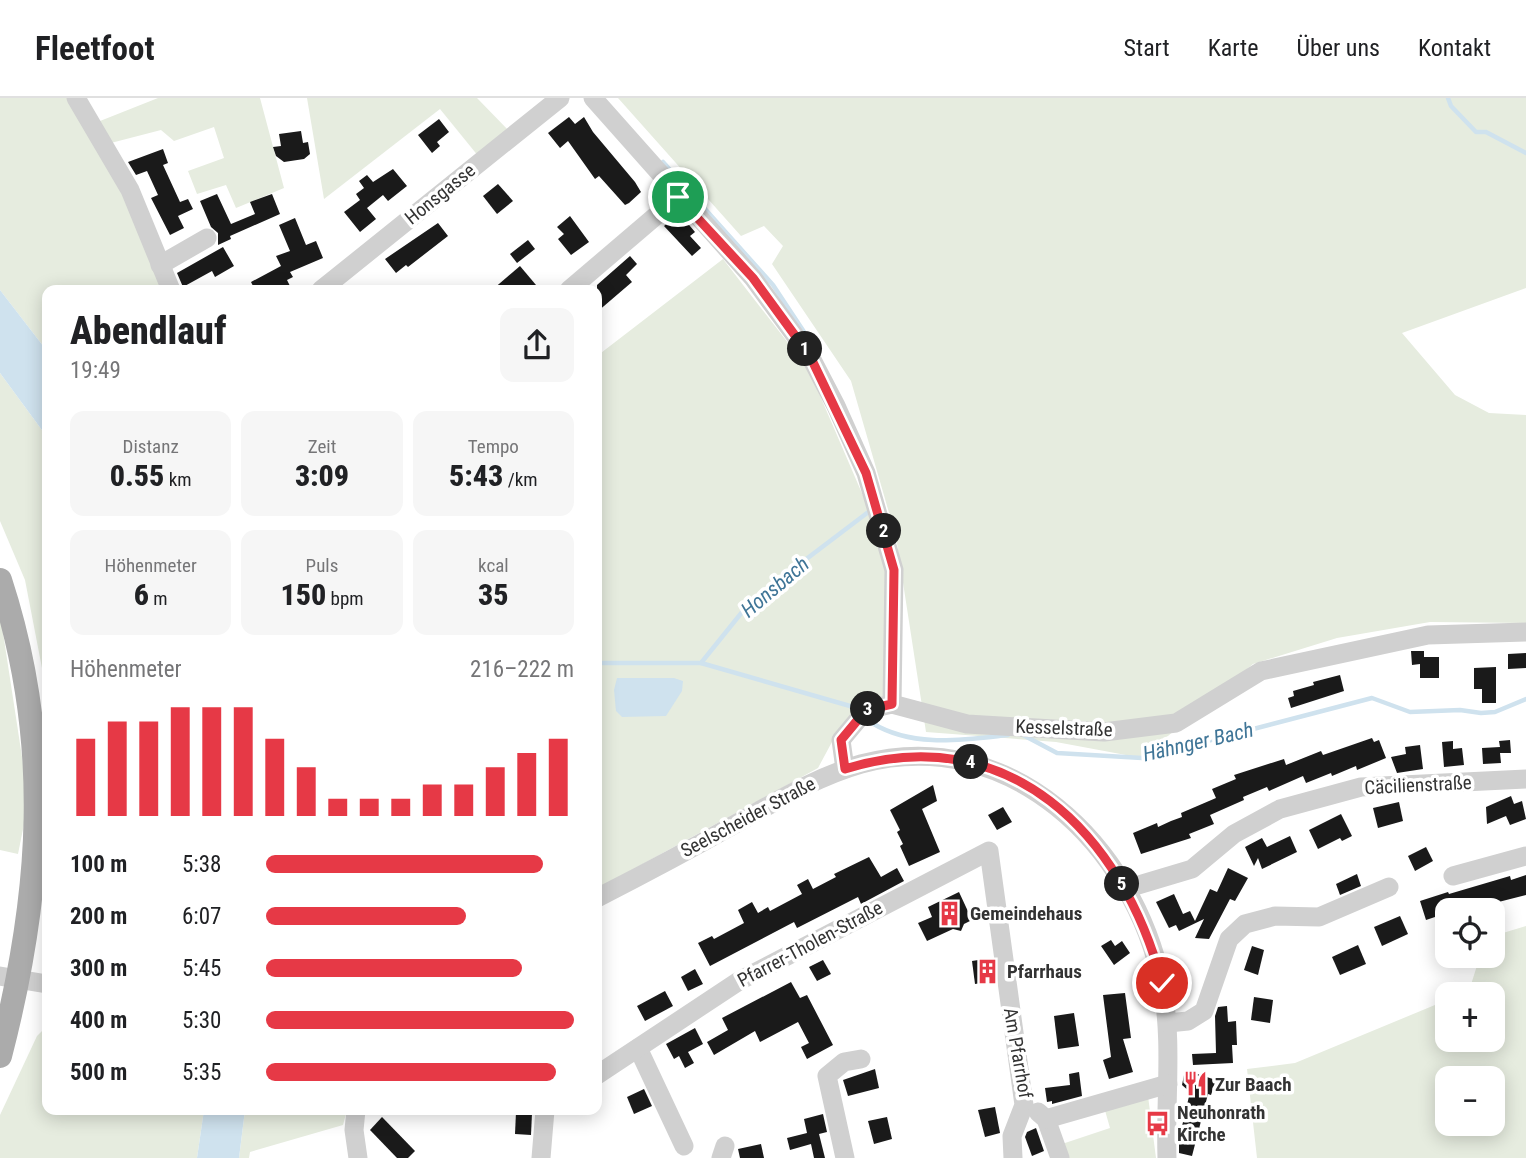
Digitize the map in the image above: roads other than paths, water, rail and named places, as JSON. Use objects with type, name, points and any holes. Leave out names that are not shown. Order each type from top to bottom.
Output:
[{"type":"main road","points":[[0,580],[22,664],[33,732],[37,806],[34,882],[10,978],[0,1056]]},
{"type":"street","points":[[76,98],[130,190],[169,285]]},
{"type":"street","name":"Honsgasse","points":[[327,285],[560,98]]},
{"type":"street","points":[[593,98],[638,147],[678,197],[753,278],[810,356],[866,473],[894,570],[892,704],[866,710],[841,740],[845,769]]},
{"type":"street","points":[[575,285],[678,197]]},
{"type":"street","points":[[160,265],[206,238]]},
{"type":"street","name":"Kesselstraße","points":[[892,704],[967,724],[1104,732],[1176,723],[1261,671],[1428,635],[1526,632]]},
{"type":"street","name":"Seelscheider Straße","points":[[602,895],[803,787],[845,769],[883,760],[925,756],[964,760],[1006,776],[1035,790],[1091,839],[1125,889],[1142,921],[1156,960],[1168,1023],[1167,1158]]},
{"type":"street","name":"Cäcilienstraße","points":[[1125,889],[1192,869],[1234,834],[1280,809],[1361,787],[1526,779]]},
{"type":"street","name":"Pfarrer-Tholen-Straße","points":[[602,1072],[739,981],[989,851]]},
{"type":"street","name":"Am Pfarrhof","points":[[989,851],[1024,1105],[1046,1119],[1060,1158]]},
{"type":"street","points":[[1453,876],[1526,856]]},
{"type":"street","points":[[1168,1023],[1188,1021],[1204,1011],[1229,939],[1245,924],[1275,916],[1319,917],[1389,887]]},
{"type":"street","points":[[10,978],[42,983]]},
{"type":"street","points":[[638,1048],[684,1146]]},
{"type":"street","points":[[845,1158],[827,1076],[844,1062],[861,1059]]},
{"type":"street","name":"Am Pfarrhof","points":[[1046,1119],[1168,1084]]},
{"type":"street","points":[[1013,1158],[1012,1136],[1024,1105]]},
{"type":"street","points":[[356,1115],[354,1130],[358,1158]]},
{"type":"street","points":[[541,1158],[545,1115]]},
{"type":"water","points":[[0,290],[42,345],[42,430],[0,373]]},
{"type":"water","points":[[617,678],[674,678],[683,681],[682,691],[666,716],[622,717],[616,711],[614,690]]},
{"type":"water","points":[[203,1115],[244,1115],[239,1158],[197,1158]]},
{"type":"waterway","name":"Honsbach","points":[[1448,98],[1451,106],[1476,132],[1486,132],[1526,153]]},
{"type":"waterway","name":"Honsbach","points":[[663,162],[773,285],[814,347]]},
{"type":"waterway","name":"Honsbach","points":[[602,663],[701,663],[751,601],[871,510]]},
{"type":"waterway","name":"Hähnger Bach","points":[[701,663],[850,706]]},
{"type":"waterway","name":"Hähnger Bach","points":[[1023,735],[1057,753],[1142,758],[1372,698],[1410,712],[1460,710],[1481,713],[1495,712],[1526,699]]},
{"type":"waterway","name":"Hähnger Bach","points":[[872,723],[888,731],[921,739],[956,740],[1008,735]]},
{"type":"place","name":"Gemeindehaus","points":[[950,913]]},
{"type":"place","name":"Pfarrhaus","points":[[987,971]]},
{"type":"place","name":"Zur Baach","points":[[1195,1084]]},
{"type":"place","name":"Neuhonrath Kirche","points":[[1157,1123]]}]
